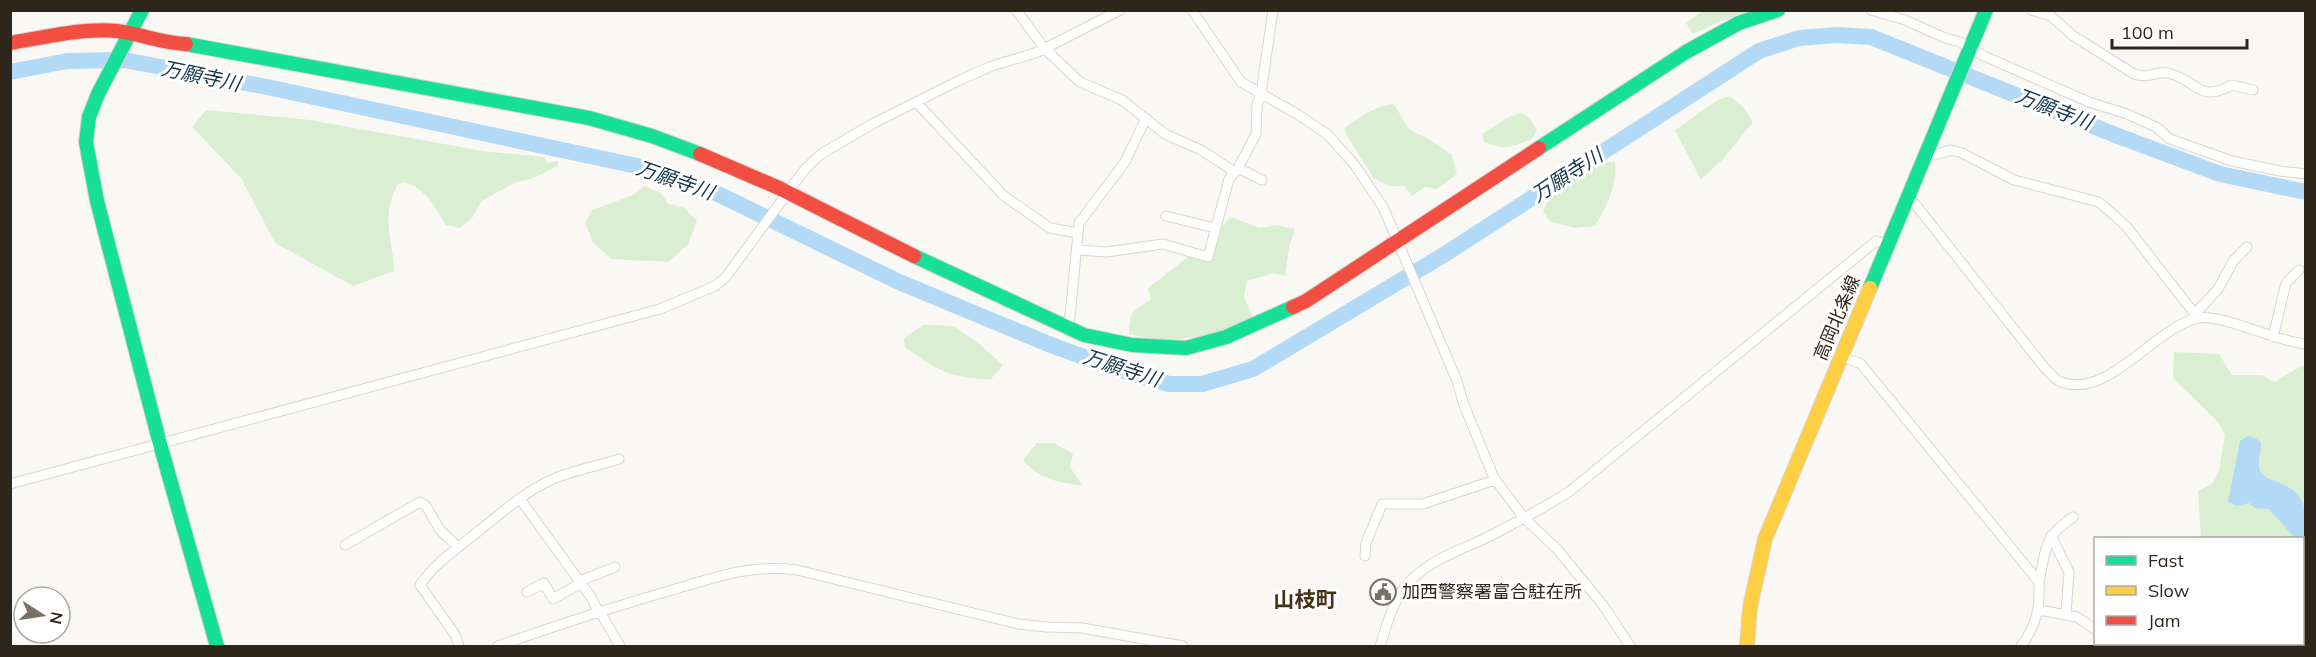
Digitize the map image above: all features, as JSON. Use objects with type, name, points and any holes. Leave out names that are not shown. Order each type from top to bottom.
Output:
[{"type":"street","points":[[142,10],[98,94],[89,117],[86,142],[92,175],[160,444],[217,646]]},
{"type":"street","points":[[1016,10],[1045,49],[1080,82],[1122,100],[1165,134],[1262,180]]},
{"type":"street","points":[[10,484],[660,309],[715,286],[725,278],[805,169],[821,154],[844,139],[992,66],[1045,49],[1120,10]]},
{"type":"street","points":[[1192,10],[1241,82],[1327,134],[1354,164],[1383,207],[1457,381],[1464,405],[1495,480],[1524,518],[1557,549],[1603,605],[1630,646]]},
{"type":"street","points":[[1078,250],[1107,252],[1163,244],[1208,256],[1229,179],[1237,170],[1256,134],[1257,105],[1261,93],[1273,10]]},
{"type":"street","points":[[10,43],[74,33],[116,31],[128,37],[165,43],[192,44],[628,127],[736,168],[1084,335],[1132,345],[1186,348],[1268,319],[1306,301],[1686,52],[1731,27],[1778,10]]},
{"type":"street","points":[[1871,10],[1905,20],[2089,102],[2127,114],[2165,133],[2170,139],[2232,161],[2306,174]]},
{"type":"street","name":"高岡北条線","points":[[1748,646],[1750,607],[1765,539],[1986,10]]},
{"type":"street","points":[[2031,10],[2052,13],[2072,35],[2134,75],[2143,78],[2157,73],[2169,73],[2203,91],[2217,93],[2232,85],[2253,90]]},
{"type":"street","points":[[917,103],[1004,196],[1050,228],[1078,234]]},
{"type":"street","points":[[1066,327],[1070,315],[1080,223],[1125,162],[1146,118]]},
{"type":"street","points":[[1926,153],[1935,155],[1951,150],[1962,153],[2014,180],[2099,202],[2126,225],[2197,316],[2306,344]]},
{"type":"street","points":[[1907,198],[1915,204],[2044,367],[2060,382],[2076,385],[2096,382],[2145,350],[2170,329],[2197,316],[2218,289],[2234,260],[2247,247]]},
{"type":"street","points":[[1166,216],[1215,228]]},
{"type":"street","points":[[1380,646],[1390,613],[1402,591],[1413,578],[1448,554],[1545,508],[1570,491],[1876,241],[1888,244]]},
{"type":"street","points":[[2273,336],[2286,283],[2299,270]]},
{"type":"street","points":[[1841,356],[1861,364],[2039,582]]},
{"type":"street","points":[[459,646],[456,636],[420,585],[458,547],[520,499],[554,478],[619,459]]},
{"type":"street","points":[[1365,556],[1366,543],[1382,504],[1423,504],[1495,480]]},
{"type":"street","points":[[520,499],[580,582],[620,646]]},
{"type":"street","points":[[345,544],[420,502],[446,536],[458,547]]},
{"type":"street","points":[[2021,646],[2036,622],[2039,610],[2039,582],[2047,542],[2056,529],[2073,517]]},
{"type":"street","points":[[2051,536],[2069,572],[2066,614]]},
{"type":"street","points":[[527,592],[544,584],[554,599],[595,573],[615,567]]},
{"type":"street","points":[[498,646],[598,611],[733,572],[761,567],[779,568],[884,590],[1018,624],[1082,628],[1183,646]]},
{"type":"street","points":[[2039,610],[2077,617],[2094,629]]},
{"type":"green space","points":[[1703,11],[1752,11],[1716,23],[1693,34],[1686,23]]},
{"type":"green space","points":[[1730,96],[1744,108],[1753,122],[1723,159],[1701,180],[1675,130],[1709,106]]},
{"type":"green space","points":[[1394,104],[1409,129],[1452,155],[1457,174],[1437,189],[1425,187],[1412,196],[1404,186],[1389,186],[1373,178],[1347,136],[1344,129],[1361,116],[1380,107]]},
{"type":"green space","points":[[206,110],[310,120],[483,151],[544,157],[548,163],[558,161],[558,166],[531,179],[516,182],[482,201],[472,218],[460,228],[446,225],[429,199],[419,189],[405,182],[398,184],[390,207],[389,218],[394,271],[353,286],[275,243],[241,178],[192,127]]},
{"type":"green space","points":[[1521,113],[1529,117],[1537,130],[1533,138],[1509,147],[1484,142],[1482,134],[1505,119]]},
{"type":"green space","points":[[1604,162],[1615,162],[1615,179],[1607,203],[1595,226],[1575,228],[1549,221],[1543,211],[1553,195],[1569,182]]},
{"type":"green space","points":[[645,186],[661,193],[668,204],[683,207],[697,221],[688,244],[669,262],[611,259],[593,242],[585,222],[592,210],[633,195]]},
{"type":"green space","points":[[1231,217],[1260,228],[1277,225],[1295,229],[1289,247],[1285,276],[1274,273],[1247,281],[1244,296],[1253,319],[1207,334],[1178,339],[1129,334],[1133,312],[1151,300],[1148,288],[1192,254],[1210,261],[1218,231]]},
{"type":"green space","points":[[923,325],[954,326],[977,342],[1003,365],[991,379],[955,375],[935,367],[905,347],[904,338]]},
{"type":"green space","points":[[2174,352],[2219,354],[2232,375],[2262,375],[2274,382],[2305,364],[2305,646],[2258,646],[2304,645],[2304,537],[2201,537],[2198,491],[2212,484],[2219,471],[2225,435],[2219,423],[2173,378]]},
{"type":"green space","points":[[1037,443],[1054,443],[1073,454],[1070,467],[1083,486],[1050,479],[1029,467],[1023,460]]},
{"type":"water","points":[[2248,436],[2257,439],[2261,443],[2259,468],[2261,473],[2266,478],[2287,486],[2301,499],[2306,525],[2305,547],[2304,537],[2294,537],[2269,509],[2255,508],[2249,503],[2237,506],[2228,502],[2240,441]]},
{"type":"waterway","name":"万願寺川","points":[[10,72],[67,61],[124,60],[267,87],[651,169],[716,193],[899,282],[1051,345],[1120,370],[1169,384],[1202,384],[1253,369],[1442,256],[1759,51],[1799,38],[1837,35],[1871,37],[2118,136],[2220,174],[2306,192]]},
{"type":"traffic: fast","points":[[142,10],[98,94],[89,117],[86,142],[97,201],[160,444],[217,646]]},
{"type":"traffic: fast","points":[[1539,148],[1686,52],[1739,23],[1778,10]]},
{"type":"traffic: fast","points":[[1870,288],[1986,10]]},
{"type":"traffic: fast","points":[[186,44],[589,118],[652,136],[700,154]]},
{"type":"traffic: fast","points":[[914,256],[1084,335],[1132,345],[1186,348],[1226,337],[1293,307]]},
{"type":"traffic: slow","points":[[1747,646],[1750,607],[1765,539],[1870,288]]},
{"type":"traffic: jam","points":[[10,43],[105,30],[186,44]]},
{"type":"traffic: jam","points":[[1293,307],[1306,301],[1539,148]]},
{"type":"traffic: jam","points":[[700,154],[779,188],[914,256]]},
{"type":"place","name":"加西警察署富合駐在所","points":[[1383,592]]},
{"type":"district","name":"山枝町","points":[[1305,600]]}]
